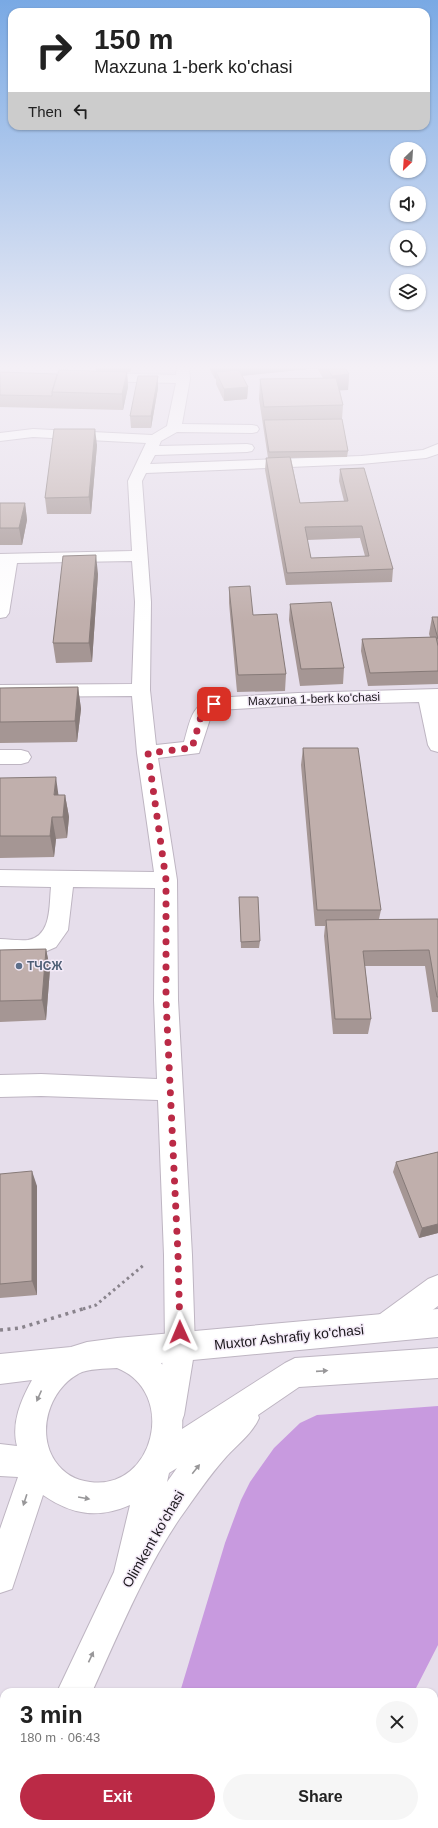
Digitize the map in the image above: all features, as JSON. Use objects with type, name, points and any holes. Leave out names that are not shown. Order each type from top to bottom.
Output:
[{"type":"street","points":[[130,1572],[156,1464],[166,1440],[168,1416],[180,1347],[178,1255],[166,1000],[166,880],[148,753],[141,690],[143,602],[135,481],[149,451]]},
{"type":"street","points":[[141,469],[361,460],[426,454],[431,451]]},
{"type":"street","points":[[0,613],[5,559],[140,556]]},
{"type":"street","points":[[0,691],[141,690]]},
{"type":"street","points":[[433,695],[438,745]]},
{"type":"street","name":"Maxzuna 1-berk ko'chasi","points":[[148,753],[192,748],[202,713],[214,704],[298,699],[433,695]]},
{"type":"street","points":[[0,757],[21,757]]},
{"type":"street","points":[[0,878],[166,880]]},
{"type":"street","points":[[0,948],[31,949],[48,941],[57,930],[63,879]]},
{"type":"street","points":[[0,1086],[41,1085],[170,1090]]},
{"type":"street","points":[[386,1327],[438,1290]]},
{"type":"street","name":"Muxtor Ashrafiy ko'chasi","points":[[117,1353],[438,1323]]},
{"type":"street","points":[[0,1369],[72,1361],[117,1353],[138,1362],[151,1373],[163,1393],[168,1416]]},
{"type":"street","points":[[72,1361],[52,1375],[39,1394],[31,1417],[31,1441],[38,1463],[51,1482],[71,1495],[94,1500],[118,1495],[139,1483],[156,1464],[295,1373],[438,1363]]},
{"type":"street","name":"Olimkent ko'chasi","points":[[76,1688],[130,1572],[164,1514],[196,1469],[234,1427],[295,1373]]},
{"type":"street","points":[[0,1460],[38,1463]]},
{"type":"street","points":[[0,1577],[38,1463]]},
{"type":"path","points":[[0,1330],[20,1328],[96,1305],[145,1264]]},
{"type":"shaded area","points":[[438,1406],[438,1645],[416,1688],[181,1688],[225,1543],[241,1500],[250,1482],[274,1448],[300,1423],[317,1415]]},
{"type":"building","points":[[51,451],[93,451],[89,497],[45,498]]},
{"type":"building","points":[[269,451],[324,451],[269,452]]},
{"type":"building","points":[[290,457],[300,503],[348,501],[340,469],[364,468],[393,569],[287,573],[266,458]],"holes":[[[362,526],[369,556],[311,558],[305,527]]]},
{"type":"building","points":[[0,503],[25,503],[19,528],[0,528]]},
{"type":"building","points":[[96,555],[89,643],[53,643],[63,556]]},
{"type":"building","points":[[250,586],[253,615],[277,614],[286,674],[238,675],[229,587]]},
{"type":"building","points":[[331,602],[344,668],[301,669],[290,604]]},
{"type":"building","points":[[432,617],[438,617],[438,639]]},
{"type":"building","points":[[436,637],[438,646],[438,671],[370,673],[362,639]]},
{"type":"building","points":[[78,687],[75,721],[0,722],[0,688]]},
{"type":"building","points":[[303,748],[358,748],[381,910],[317,910]]},
{"type":"building","points":[[56,777],[54,795],[65,795],[63,817],[52,817],[50,836],[0,836],[0,778]]},
{"type":"building","points":[[239,897],[258,897],[260,941],[241,942]]},
{"type":"building","points":[[438,919],[438,997],[429,950],[363,951],[371,1019],[335,1019],[326,920]]},
{"type":"building","points":[[46,949],[42,1000],[0,1001],[0,950]]},
{"type":"building","points":[[438,1152],[438,1224],[422,1228],[396,1162]]},
{"type":"building","points":[[32,1171],[32,1281],[0,1284],[0,1174]]},
{"type":"place","name":"ТЧСЖ","points":[[19,966]]},
{"type":"route","points":[[180,1332],[178,1255],[166,1000],[166,880],[148,753],[192,748],[202,713],[214,704]]}]
